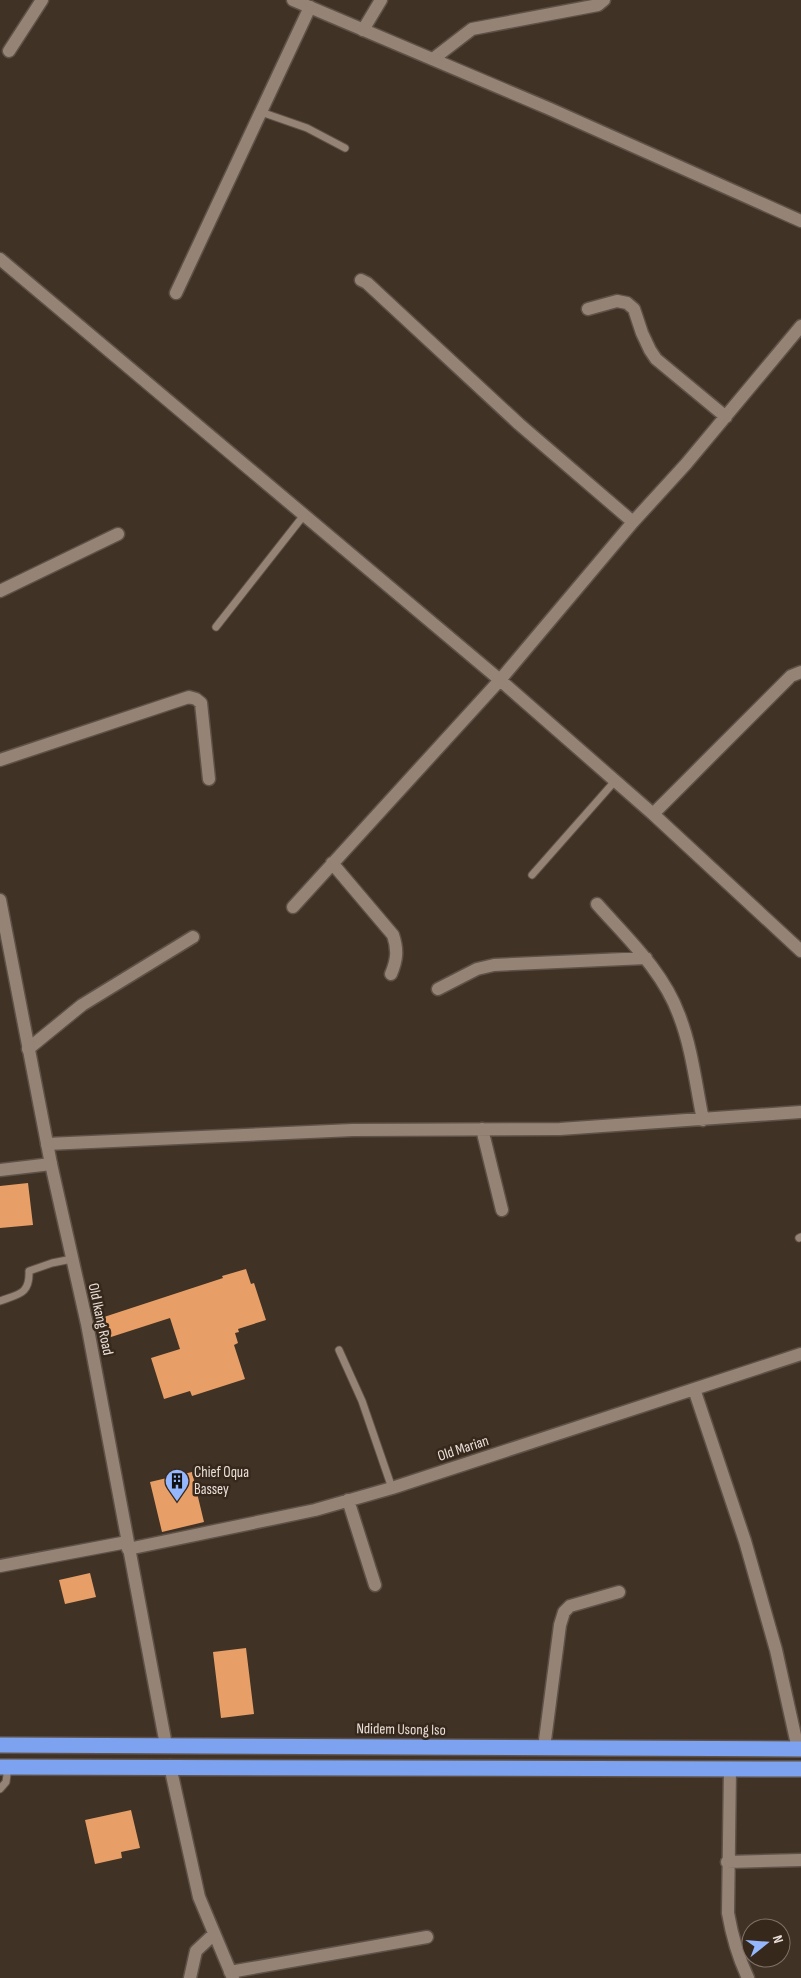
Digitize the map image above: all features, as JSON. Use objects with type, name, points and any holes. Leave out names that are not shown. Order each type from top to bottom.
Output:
[{"type":"highway","name":"Ndidem Usong Iso","points":[[0,1745],[799,1749]]},
{"type":"highway","points":[[4,1767],[801,1769]]},
{"type":"street","points":[[9,50],[42,0]]},
{"type":"street","points":[[293,0],[550,109],[801,221]]},
{"type":"street","points":[[363,30],[381,0]]},
{"type":"street","points":[[433,60],[472,29],[598,4],[604,0]]},
{"type":"street","points":[[176,294],[310,7]]},
{"type":"street","points":[[0,259],[500,680],[653,814],[801,951]]},
{"type":"street","points":[[361,280],[367,283],[519,424],[633,522]]},
{"type":"street","points":[[588,309],[617,301],[627,303],[634,309],[642,332],[656,359],[726,417]]},
{"type":"street","points":[[293,907],[500,680],[633,522],[726,417],[801,326]]},
{"type":"street","points":[[0,592],[118,534]]},
{"type":"street","points":[[653,814],[791,676],[801,672]]},
{"type":"street","points":[[0,760],[188,697],[196,699],[201,703],[209,779]]},
{"type":"street","points":[[332,863],[393,935],[397,946],[396,960],[391,974]]},
{"type":"street","name":"Old Ikang Road","points":[[0,903],[51,1164],[87,1324],[166,1745]]},
{"type":"street","points":[[597,904],[646,958],[671,997],[679,1015],[704,1120]]},
{"type":"street","points":[[28,1049],[82,1005],[193,938]]},
{"type":"street","points":[[438,990],[477,969],[494,965],[646,958]]},
{"type":"street","points":[[47,1144],[352,1130],[560,1129],[801,1112]]},
{"type":"street","points":[[482,1128],[502,1210]]},
{"type":"street","points":[[0,1170],[51,1164]]},
{"type":"street","name":"Old Marian","points":[[0,1566],[127,1545],[315,1510],[392,1488],[801,1355]]},
{"type":"street","points":[[694,1389],[745,1541],[776,1650],[799,1749]]},
{"type":"street","points":[[348,1500],[375,1585]]},
{"type":"street","points":[[544,1748],[560,1625],[564,1612],[570,1606],[619,1592]]},
{"type":"street","points":[[170,1766],[199,1897],[232,1975],[427,1938]]},
{"type":"street","points":[[730,1769],[728,1913],[732,1936],[748,1978]]},
{"type":"street","points":[[728,1862],[801,1860]]},
{"type":"street","points":[[190,1978],[196,1950],[214,1934]]},
{"type":"lane","points":[[261,112],[307,128],[345,148]]},
{"type":"lane","points":[[216,628],[304,515]]},
{"type":"lane","points":[[532,875],[615,781]]},
{"type":"lane","points":[[0,1301],[24,1292],[28,1285],[29,1271],[52,1263],[72,1259]]},
{"type":"lane","points":[[339,1350],[362,1401],[392,1488]]},
{"type":"lane","points":[[0,1789],[6,1782],[4,1767]]},
{"type":"building","points":[[28,1183],[33,1225],[0,1228],[0,1186]]},
{"type":"building","points":[[246,1269],[251,1284],[254,1283],[266,1320],[238,1329],[239,1332],[235,1333],[238,1343],[234,1345],[245,1379],[192,1396],[190,1391],[164,1399],[151,1358],[180,1349],[170,1318],[111,1337],[104,1317]]},
{"type":"building","name":"Chief Oqua Bassey","points":[[192,1472],[204,1522],[162,1532],[150,1482]]},
{"type":"building","points":[[90,1573],[96,1597],[65,1604],[59,1580]]},
{"type":"building","points":[[246,1648],[254,1714],[221,1718],[213,1652]]},
{"type":"building","points":[[131,1810],[140,1848],[121,1852],[122,1858],[95,1864],[85,1820]]},
{"type":"place","name":"Chief Oqua Bassey","points":[[177,1502]]}]
